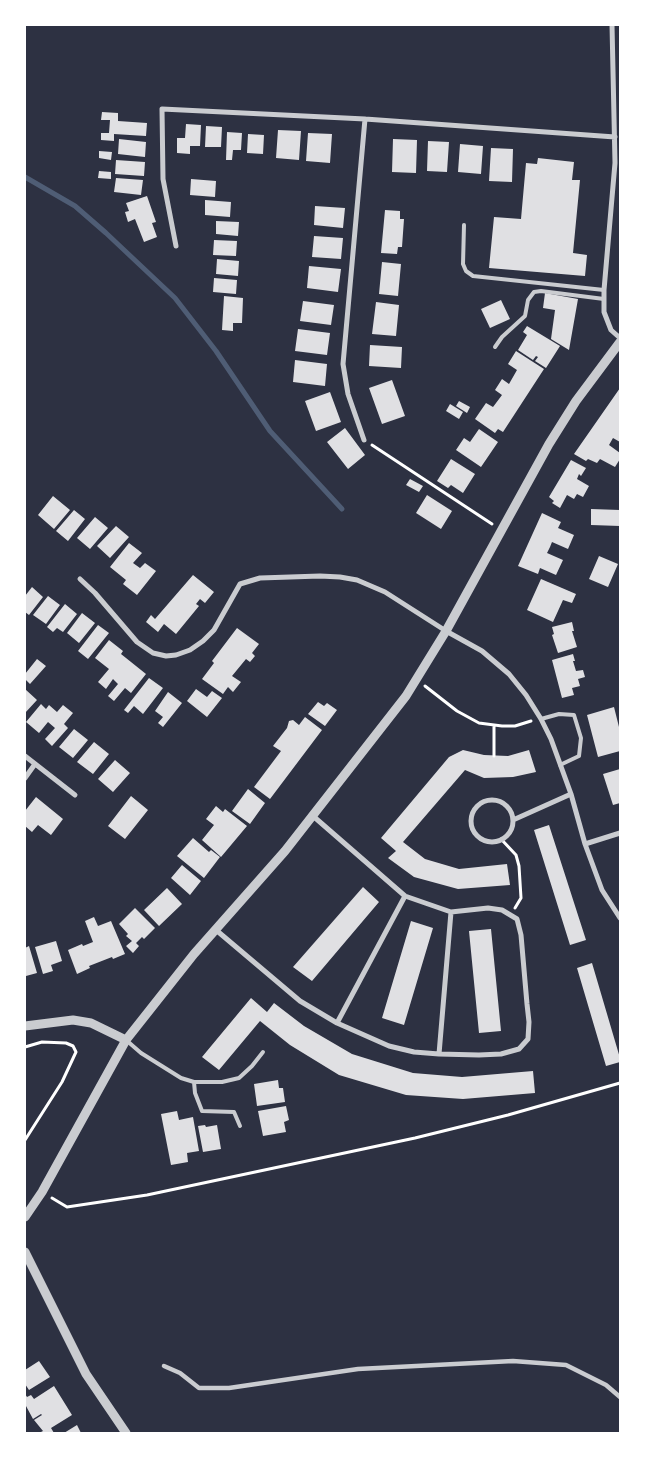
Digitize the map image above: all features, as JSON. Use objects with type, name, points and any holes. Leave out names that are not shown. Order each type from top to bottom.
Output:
[{"type":"street","points":[[612,25],[615,163],[604,290],[604,312],[606,322],[611,330],[620,338]]},
{"type":"street","points":[[176,246],[163,179],[162,109],[365,119],[615,137]]},
{"type":"street","points":[[364,440],[348,394],[343,364],[365,119]]},
{"type":"street","points":[[25,1217],[42,1192],[126,1040],[194,954],[286,851],[417,680],[549,444],[576,401],[620,342]]},
{"type":"street","points":[[80,579],[137,642],[153,654],[176,655],[190,650],[203,641],[214,630],[240,584],[260,578],[320,576],[357,580],[385,592],[446,631],[482,651],[508,674],[526,695],[551,740],[571,794],[585,844],[602,890],[620,918]]},
{"type":"street","points":[[25,756],[75,795]]},
{"type":"street","points":[[25,778],[35,764]]},
{"type":"street","points":[[513,820],[571,794]]},
{"type":"street","points":[[487,801],[502,802],[511,813],[513,820],[510,832],[501,840],[488,842],[476,834],[471,822],[476,808],[487,801]]},
{"type":"street","points":[[216,930],[300,1001],[336,1023],[389,1046],[414,1052],[439,1054],[501,1054],[519,1048],[528,1039],[529,1022],[521,935],[517,919],[502,910],[488,908],[451,912],[405,896],[313,816]]},
{"type":"street","points":[[585,844],[620,833]]},
{"type":"street","points":[[336,1023],[405,896]]},
{"type":"street","points":[[439,1054],[451,912]]},
{"type":"street","points":[[25,1026],[73,1020],[90,1024],[126,1040]]},
{"type":"street","points":[[25,1252],[86,1374],[126,1433]]},
{"type":"street","points":[[164,1366],[180,1373],[199,1388],[229,1388],[358,1369],[513,1362],[566,1365],[606,1385],[620,1398]]},
{"type":"lane","points":[[464,225],[463,264],[466,271],[473,276],[604,290]]},
{"type":"lane","points":[[495,348],[502,337],[525,316],[528,300],[534,292],[604,299]]},
{"type":"lane","points":[[540,719],[559,714],[574,716],[581,738],[579,756],[560,765]]},
{"type":"lane","points":[[126,1040],[149,1058],[181,1078],[194,1082],[222,1082],[239,1078],[263,1052]]},
{"type":"lane","points":[[194,1082],[195,1094],[202,1111],[234,1112],[240,1126]]},
{"type":"path","points":[[364,440],[501,529]]},
{"type":"path","points":[[417,680],[458,711],[479,724],[515,726],[540,719]]},
{"type":"path","points":[[494,726],[494,756]]},
{"type":"path","points":[[501,840],[516,855],[519,866],[521,898],[511,914]]},
{"type":"path","points":[[25,1047],[42,1042],[66,1043],[73,1046],[76,1052],[62,1082],[25,1140]]},
{"type":"path","points":[[42,1192],[67,1207],[147,1195],[415,1138],[508,1115],[620,1083]]},
{"type":"building","points":[[102,112],[118,113],[118,121],[147,123],[146,136],[114,134],[114,141],[101,140],[101,133],[109,133],[110,120],[101,120]]},
{"type":"building","points":[[186,124],[201,125],[200,146],[190,146],[190,154],[177,153],[177,138],[185,138]]},
{"type":"building","points":[[206,126],[222,127],[221,147],[205,147]]},
{"type":"building","points":[[278,130],[301,131],[299,160],[276,158]]},
{"type":"building","points":[[227,132],[242,133],[241,150],[233,150],[232,160],[226,160]]},
{"type":"building","points":[[308,133],[332,134],[330,163],[306,161]]},
{"type":"building","points":[[248,134],[264,135],[263,154],[247,153]]},
{"type":"building","points":[[119,139],[146,142],[145,157],[118,154]]},
{"type":"building","points":[[393,139],[417,140],[416,173],[392,172]]},
{"type":"building","points":[[428,141],[449,142],[447,172],[427,171]]},
{"type":"building","points":[[460,144],[483,146],[481,174],[458,172]]},
{"type":"building","points":[[491,148],[513,149],[512,182],[489,181]]},
{"type":"building","points":[[99,151],[112,152],[111,160],[99,158]]},
{"type":"building","points":[[538,158],[574,162],[572,180],[580,180],[573,253],[587,255],[585,276],[489,268],[494,217],[521,219],[526,163],[537,164]]},
{"type":"building","points":[[116,160],[145,162],[144,176],[115,174]]},
{"type":"building","points":[[99,171],[111,172],[111,179],[98,178]]},
{"type":"building","points":[[116,178],[143,180],[141,195],[114,192]]},
{"type":"building","points":[[191,179],[216,181],[215,197],[190,195]]},
{"type":"building","points":[[147,196],[156,222],[152,223],[157,237],[144,242],[135,219],[128,222],[125,212],[129,211],[126,203]]},
{"type":"building","points":[[205,200],[231,202],[230,217],[205,215]]},
{"type":"building","points":[[315,206],[345,208],[343,228],[314,225]]},
{"type":"building","points":[[385,210],[400,211],[400,219],[404,219],[402,247],[398,247],[397,254],[381,253]]},
{"type":"building","points":[[216,221],[239,222],[238,236],[216,234]]},
{"type":"building","points":[[314,236],[343,238],[341,259],[312,257]]},
{"type":"building","points":[[214,240],[237,241],[236,256],[213,255]]},
{"type":"building","points":[[217,259],[239,261],[238,276],[216,274]]},
{"type":"building","points":[[382,262],[401,264],[398,296],[379,294]]},
{"type":"building","points":[[309,266],[341,269],[338,292],[307,288]]},
{"type":"building","points":[[214,278],[237,280],[236,294],[213,292]]},
{"type":"building","points":[[545,293],[578,299],[569,350],[551,339],[555,310],[543,308]]},
{"type":"building","points":[[224,296],[243,298],[242,323],[233,323],[233,331],[222,330]]},
{"type":"building","points":[[501,300],[510,319],[490,328],[481,309]]},
{"type":"building","points":[[303,301],[334,305],[331,325],[300,321]]},
{"type":"building","points":[[376,302],[399,305],[396,336],[372,334]]},
{"type":"building","points":[[527,326],[560,346],[546,368],[535,361],[538,357],[536,356],[533,360],[518,350],[527,335],[523,332]]},
{"type":"building","points":[[298,329],[330,333],[327,355],[295,351]]},
{"type":"building","points":[[370,345],[402,347],[401,368],[369,366]]},
{"type":"building","points":[[516,351],[544,369],[503,432],[498,429],[495,433],[475,419],[486,403],[493,407],[502,395],[495,390],[502,379],[509,384],[517,370],[508,364]]},
{"type":"building","points":[[295,360],[327,364],[325,386],[293,382]]},
{"type":"building","points":[[392,380],[405,416],[382,424],[369,388]]},
{"type":"building","points":[[620,388],[620,442],[613,438],[609,445],[620,453],[620,459],[615,467],[600,459],[597,463],[588,459],[586,461],[574,454]]},
{"type":"building","points":[[330,392],[341,422],[316,431],[305,401]]},
{"type":"building","points":[[459,401],[470,407],[467,413],[456,406]]},
{"type":"building","points":[[450,404],[463,412],[459,419],[446,411]]},
{"type":"building","points":[[345,428],[365,455],[348,469],[327,442]]},
{"type":"building","points":[[479,429],[498,442],[481,467],[456,450],[464,438],[470,442]]},
{"type":"building","points":[[451,459],[475,474],[463,493],[451,485],[448,488],[437,481]]},
{"type":"building","points":[[571,460],[586,468],[581,476],[579,474],[577,479],[589,486],[583,497],[577,494],[574,499],[567,495],[560,508],[552,503],[554,501],[549,497]]},
{"type":"building","points":[[410,479],[423,486],[419,492],[406,485]]},
{"type":"building","points":[[427,495],[452,511],[441,529],[416,513]]},
{"type":"building","points":[[53,496],[70,510],[54,529],[38,515]]},
{"type":"building","points":[[591,509],[620,510],[620,526],[591,525]]},
{"type":"building","points":[[74,510],[85,519],[68,541],[56,531]]},
{"type":"building","points":[[542,513],[561,522],[558,528],[574,535],[568,549],[552,542],[547,553],[563,560],[556,575],[540,568],[538,574],[518,566]]},
{"type":"building","points":[[95,517],[108,528],[90,549],[77,538]]},
{"type":"building","points":[[116,526],[129,537],[110,558],[97,546]]},
{"type":"building","points":[[129,543],[142,553],[133,563],[140,568],[145,563],[156,571],[137,595],[123,584],[126,580],[110,567]]},
{"type":"building","points":[[599,556],[618,564],[608,587],[589,579]]},
{"type":"building","points":[[193,575],[214,592],[205,603],[200,599],[196,604],[199,606],[176,634],[164,624],[158,632],[146,622],[151,615],[155,619]]},
{"type":"building","points":[[541,579],[576,594],[572,603],[563,600],[553,622],[527,610]]},
{"type":"building","points":[[32,587],[43,597],[29,615],[25,612],[25,596]]},
{"type":"building","points":[[48,596],[60,605],[46,624],[33,615]]},
{"type":"building","points":[[65,604],[77,614],[63,632],[57,628],[53,632],[47,627]]},
{"type":"building","points":[[82,613],[95,623],[79,643],[67,633]]},
{"type":"building","points":[[572,622],[574,631],[572,631],[577,647],[558,653],[552,635],[554,634],[552,627]]},
{"type":"building","points":[[98,625],[109,633],[88,659],[78,651]]},
{"type":"building","points":[[237,628],[259,644],[252,653],[255,656],[250,662],[246,659],[232,676],[241,682],[233,692],[228,687],[223,694],[202,679],[214,663],[212,661]]},
{"type":"building","points":[[109,640],[123,651],[121,654],[146,674],[131,693],[125,688],[114,701],[108,696],[118,684],[113,679],[106,689],[98,682],[109,669],[95,658]]},
{"type":"building","points":[[573,654],[576,671],[583,670],[585,677],[578,679],[580,686],[572,688],[574,695],[562,698],[552,660]]},
{"type":"building","points":[[37,659],[46,666],[30,684],[25,679],[25,674]]},
{"type":"building","points":[[149,678],[163,688],[143,714],[134,706],[128,713],[124,710]]},
{"type":"building","points":[[25,689],[37,700],[25,713]]},
{"type":"building","points":[[196,689],[207,697],[212,691],[222,698],[207,717],[187,701]]},
{"type":"building","points":[[168,692],[182,703],[163,727],[158,723],[163,717],[155,711]]},
{"type":"building","points":[[318,702],[324,706],[327,703],[337,710],[325,726],[308,714]]},
{"type":"building","points":[[41,704],[46,709],[49,705],[57,712],[63,705],[73,713],[64,724],[68,728],[52,746],[45,739],[55,728],[48,722],[39,733],[26,722]]},
{"type":"building","points":[[614,707],[620,731],[620,751],[598,757],[587,715]]},
{"type":"building","points":[[305,717],[322,730],[270,799],[254,787],[281,751],[273,746],[287,728],[289,721],[293,720],[299,725]]},
{"type":"building","points":[[74,729],[88,740],[73,758],[59,747]]},
{"type":"building","points":[[94,742],[109,754],[93,774],[77,762]]},
{"type":"building","points":[[463,750],[484,755],[508,756],[529,750],[536,772],[513,777],[484,778],[465,770],[403,842],[425,859],[459,869],[507,864],[510,885],[458,889],[414,877],[388,858],[396,851],[381,838],[449,757]]},
{"type":"building","points":[[115,760],[130,773],[113,792],[98,779]]},
{"type":"building","points":[[620,769],[620,803],[613,805],[603,774]]},
{"type":"building","points":[[248,789],[265,803],[250,824],[232,811]]},
{"type":"building","points":[[131,796],[148,810],[125,839],[108,826]]},
{"type":"building","points":[[36,797],[63,819],[51,835],[38,825],[32,832],[25,826],[25,811]]},
{"type":"building","points":[[216,806],[223,812],[225,809],[247,826],[221,857],[202,840],[214,825],[206,819]]},
{"type":"building","points":[[549,825],[586,940],[570,945],[534,830]]},
{"type":"building","points":[[193,838],[209,852],[211,850],[220,857],[204,878],[177,856]]},
{"type":"building","points":[[182,865],[201,881],[190,895],[171,878]]},
{"type":"building","points":[[363,887],[379,902],[312,981],[293,967]]},
{"type":"building","points":[[167,888],[182,904],[159,926],[144,910]]},
{"type":"building","points":[[135,908],[155,928],[144,939],[142,937],[136,943],[139,946],[133,953],[126,946],[132,941],[126,936],[128,934],[119,924]]},
{"type":"building","points":[[94,917],[98,926],[111,921],[125,954],[89,966],[90,968],[77,974],[68,950],[93,942],[85,921]]},
{"type":"building","points":[[411,921],[433,928],[404,1025],[382,1018]]},
{"type":"building","points":[[491,929],[501,1031],[479,1033],[469,931]]},
{"type":"building","points":[[56,941],[62,961],[51,965],[53,971],[43,974],[35,947]]},
{"type":"building","points":[[29,946],[37,973],[26,976],[25,948]]},
{"type":"building","points":[[592,963],[620,1058],[620,1062],[606,1066],[577,968]]},
{"type":"building","points":[[251,998],[267,1012],[274,1003],[304,1026],[352,1054],[413,1073],[462,1077],[533,1071],[535,1093],[463,1099],[406,1095],[339,1075],[290,1045],[260,1021],[219,1070],[202,1057]]},
{"type":"building","points":[[278,1080],[279,1088],[283,1088],[285,1102],[257,1106],[254,1084]]},
{"type":"building","points":[[286,1106],[289,1120],[284,1122],[286,1132],[263,1136],[258,1111]]},
{"type":"building","points":[[177,1111],[179,1120],[193,1117],[199,1151],[187,1153],[188,1162],[171,1165],[161,1114]]},
{"type":"building","points":[[205,1125],[206,1127],[217,1125],[221,1149],[203,1152],[198,1126]]},
{"type":"building","points":[[39,1361],[50,1377],[29,1390],[25,1384],[25,1370]]},
{"type":"building","points":[[54,1386],[72,1415],[51,1428],[54,1433],[39,1433],[43,1431],[34,1420],[42,1415],[33,1419],[25,1407],[25,1394],[27,1397],[31,1395],[34,1399]]},
{"type":"building","points":[[77,1425],[81,1433],[64,1433]]},
{"type":"waterway","points":[[25,177],[75,206],[175,298],[216,351],[270,431],[342,509]]}]
